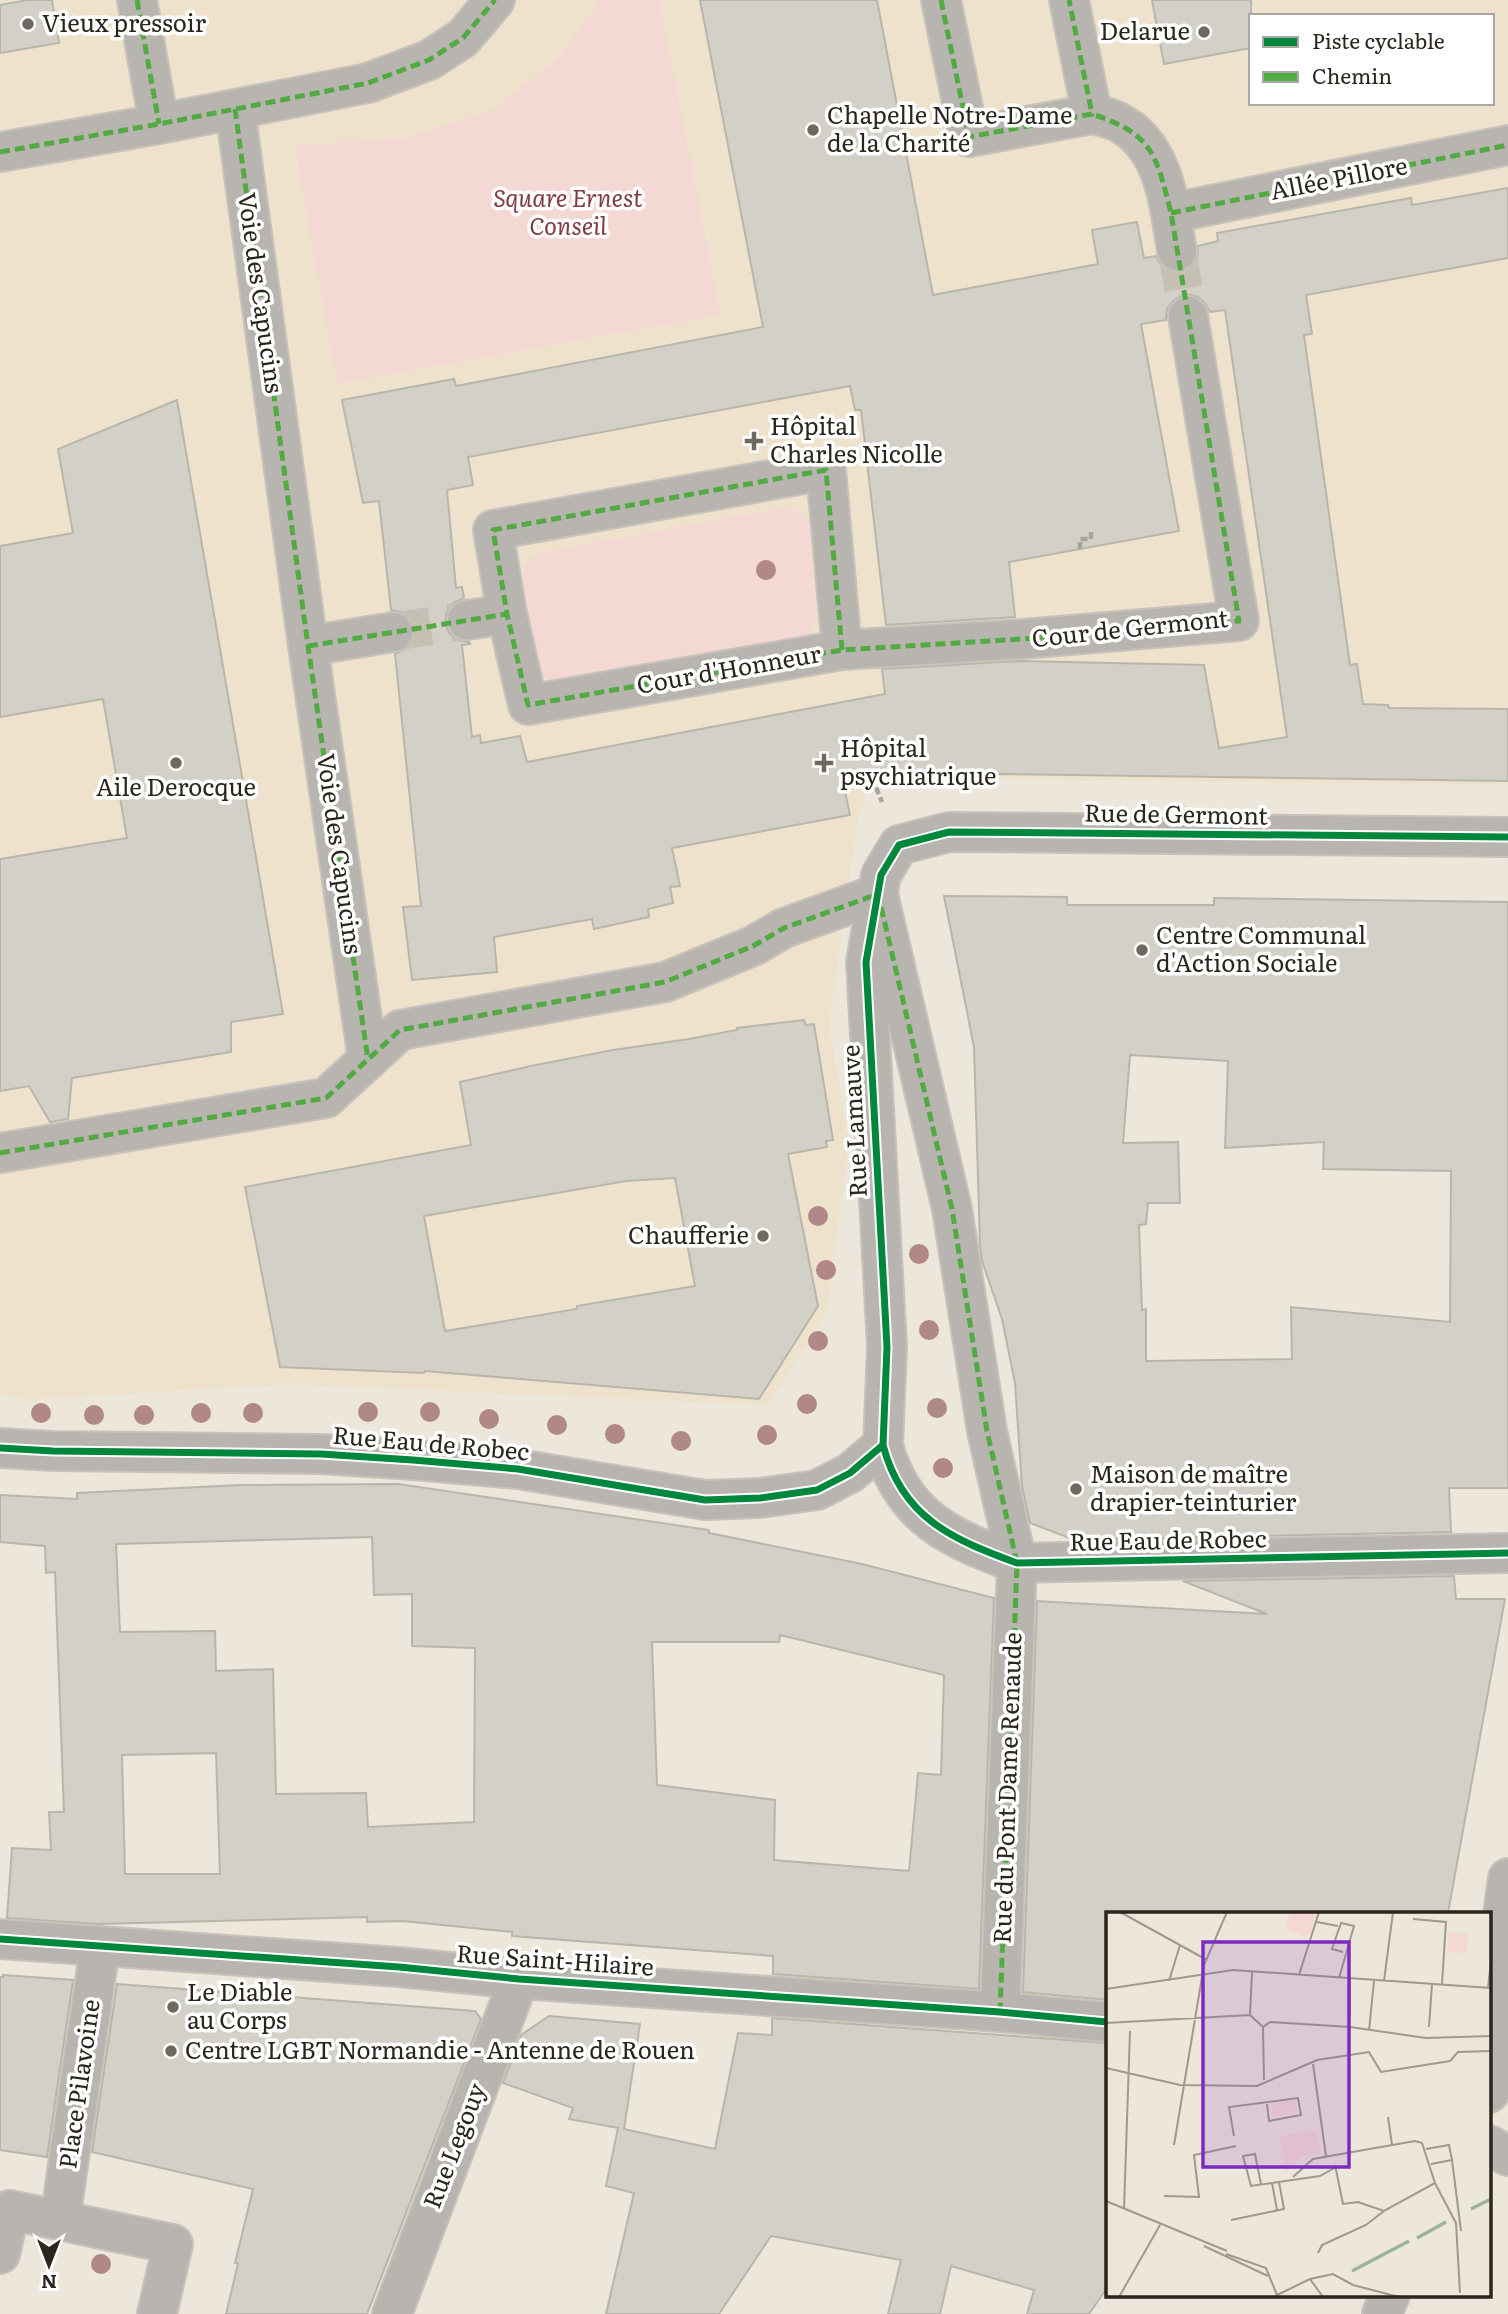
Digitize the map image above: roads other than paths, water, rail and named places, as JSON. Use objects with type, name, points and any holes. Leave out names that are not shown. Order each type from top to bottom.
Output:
[{"type":"street","points":[[137,0],[159,124]]},
{"type":"street","points":[[0,152],[368,83],[429,60],[463,38],[495,0]]},
{"type":"street","points":[[942,0],[969,137],[1092,114],[1118,122],[1146,144],[1160,169],[1177,251]]},
{"type":"street","points":[[1069,0],[1092,114]]},
{"type":"street","name":"Voie des Capucins","points":[[235,109],[368,1060]]},
{"type":"street","name":"Allée Pillore","points":[[1171,213],[1508,145]]},
{"type":"street","name":"Cour de Germont","points":[[842,650],[1022,639],[1239,621],[1188,316]]},
{"type":"street","name":"Cour d'Honneur","points":[[826,470],[842,650],[528,705],[507,614],[493,530],[826,470]]},
{"type":"street","points":[[467,620],[507,614]]},
{"type":"street","points":[[309,646],[393,632]]},
{"type":"street","name":"Rue de Germont","points":[[878,894],[881,875],[899,845],[949,832],[1508,837]]},
{"type":"street","points":[[0,1153],[326,1097],[400,1030],[665,982],[753,946],[784,928],[878,894],[952,1209],[988,1431],[1017,1563]]},
{"type":"street","name":"Rue Lamauve","points":[[878,894],[866,961],[887,1348]]},
{"type":"street","name":"Rue Eau de Robec","points":[[887,1348],[883,1445],[890,1469],[903,1491],[924,1515],[946,1533],[1017,1563],[1508,1553]]},
{"type":"street","name":"Rue Eau de Robec","points":[[0,1448],[321,1454],[413,1460],[518,1469],[705,1500],[760,1499],[817,1490],[850,1473],[883,1445]]},
{"type":"street","name":"Rue du Pont Dame Renaude","points":[[1000,2012],[1017,1563]]},
{"type":"street","points":[[1490,2091],[1495,2083],[1502,2047],[1499,1987],[1502,1924],[1508,1878]]},
{"type":"street","name":"Rue Saint-Hilaire","points":[[0,1939],[1106,2022]]},
{"type":"street","name":"Place Pilavoine","points":[[60,2220],[100,1947]]},
{"type":"street","name":"Rue Legouy","points":[[392,2314],[519,1979]]},
{"type":"street","points":[[1490,2146],[1508,2156]]},
{"type":"street","points":[[0,2254],[10,2210],[173,2244],[157,2314]]},
{"type":"street","points":[[1382,2314],[1390,2296]]},
{"type":"tunnel","points":[[1177,251],[1188,316]]},
{"type":"tunnel","points":[[393,632],[467,620]]},
{"type":"place","name":"Vieux pressoir","points":[[28,24]]},
{"type":"place","name":"Delarue","points":[[1204,32]]},
{"type":"place","name":"Chapelle Notre-Dame de la Charité","points":[[813,130]]},
{"type":"place","name":"Hôpital Charles Nicolle","points":[[754,441]]},
{"type":"place","name":"Aile Derocque","points":[[176,763]]},
{"type":"place","name":"Hôpital psychiatrique","points":[[824,763]]},
{"type":"place","name":"Centre Communal d'Action Sociale","points":[[1142,950]]},
{"type":"place","name":"Chaufferie","points":[[763,1236]]},
{"type":"place","name":"Maison de maître drapier-teinturier","points":[[1076,1489]]},
{"type":"place","name":"Le Diable au Corps","points":[[173,2007]]},
{"type":"place","name":"Centre LGBT Normandie - Antenne de Rouen","points":[[171,2051]]},
{"type":"park label","name":"Square Ernest Conseil","points":[[568,213]]}]
